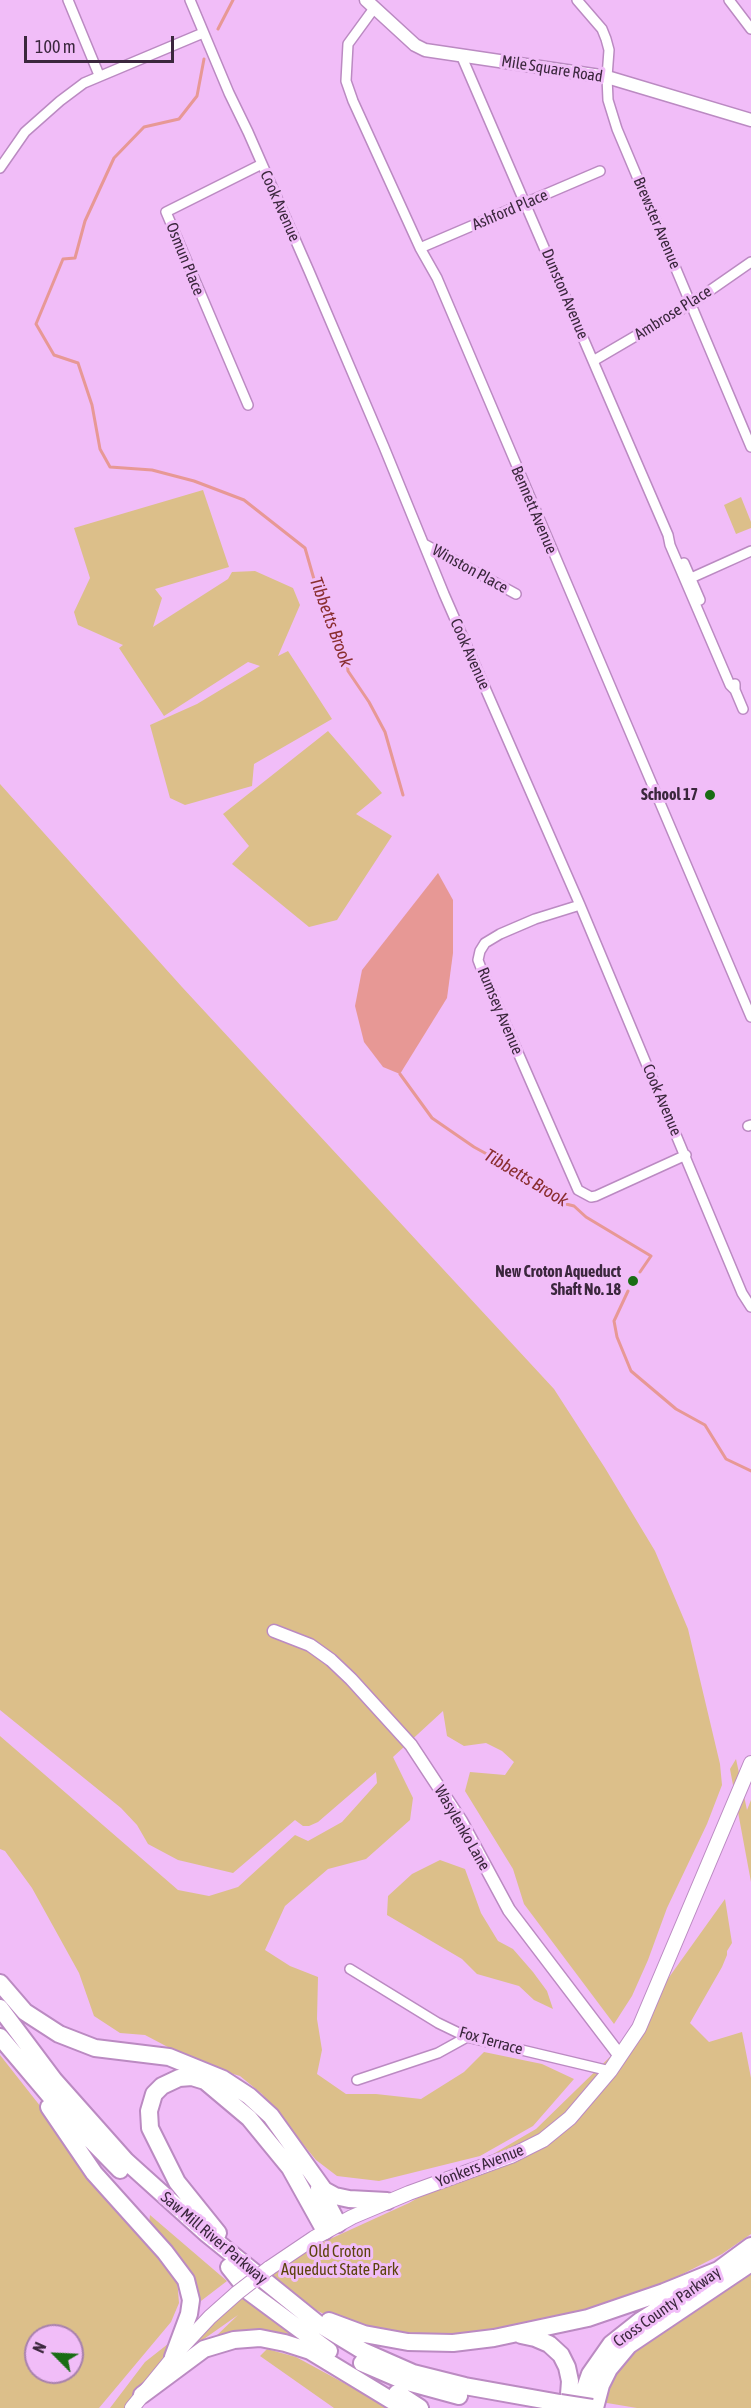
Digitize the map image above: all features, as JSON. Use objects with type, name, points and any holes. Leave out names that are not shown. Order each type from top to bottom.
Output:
[{"type":"highway","points":[[0,1983],[25,2012],[67,2038],[95,2048],[169,2057],[194,2065],[223,2079],[249,2096],[271,2116],[321,2187],[335,2196],[387,2201]]},
{"type":"highway","name":"Saw Mill River Parkway","points":[[0,2008],[43,2067],[114,2148],[172,2204],[238,2267],[348,2342],[413,2373],[456,2384],[564,2405],[593,2408]]},
{"type":"highway","name":"Saw Mill River Parkway","points":[[0,2037],[80,2129],[130,2180],[238,2267],[316,2334],[370,2367],[404,2381],[438,2392],[527,2408]]},
{"type":"highway","points":[[22,2063],[80,2154],[108,2190],[175,2264],[186,2280],[191,2300],[189,2314],[173,2357]]},
{"type":"highway","points":[[332,2228],[290,2168],[249,2118],[205,2081],[192,2077],[173,2079],[162,2085],[152,2100],[148,2117],[152,2134],[187,2196],[238,2267],[248,2291],[302,2333],[420,2408]]},
{"type":"highway","points":[[310,2171],[332,2228]]},
{"type":"highway","name":"Cross County Parkway","points":[[578,2408],[590,2374],[611,2344],[640,2321],[721,2269],[751,2246]]},
{"type":"highway","points":[[593,2408],[609,2369],[629,2345],[751,2263]]},
{"type":"highway","points":[[293,2304],[353,2331],[393,2340],[446,2343],[517,2335],[608,2312],[721,2269]]},
{"type":"highway","points":[[517,2335],[540,2340],[554,2347],[561,2355],[570,2381],[564,2405]]},
{"type":"highway","points":[[137,2401],[204,2349],[234,2340],[260,2338],[315,2353],[404,2408]]},
{"type":"main road","name":"Yonkers Avenue","points":[[137,2401],[210,2317],[268,2269],[332,2228],[387,2201],[494,2163],[543,2140],[570,2118],[610,2071],[639,2028],[751,1763]]},
{"type":"street","points":[[68,0],[99,75]]},
{"type":"street","name":"Cook Avenue","points":[[190,0],[452,614],[580,904],[742,1293],[751,1307]]},
{"type":"street","name":"Brewster Avenue","points":[[578,0],[602,29],[606,39],[609,50],[606,77],[608,100],[617,129],[751,447]]},
{"type":"street","points":[[729,0],[751,29]]},
{"type":"street","name":"Mile Square Road","points":[[370,4],[415,45],[425,50],[606,77],[751,120]]},
{"type":"street","name":"Bennett Avenue","points":[[370,4],[348,44],[345,66],[346,81],[420,248],[437,278],[751,1017]]},
{"type":"street","points":[[0,168],[26,132],[60,101],[99,75],[203,33]]},
{"type":"street","name":"Dunston Avenue","points":[[461,55],[668,535],[670,545],[730,685],[735,690],[743,709]]},
{"type":"street","name":"Osmun Place","points":[[248,405],[166,212],[262,165]]},
{"type":"street","name":"Ashford Place","points":[[420,248],[600,171]]},
{"type":"street","name":"Ambrose Place","points":[[593,360],[692,303],[751,262]]},
{"type":"street","name":"Dunston Avenue","points":[[668,535],[676,543],[735,683],[735,690]]},
{"type":"street","name":"Winston Place","points":[[424,544],[516,594]]},
{"type":"street","points":[[691,578],[751,551]]},
{"type":"street","name":"Rumsey Avenue","points":[[580,904],[500,934],[485,943],[478,960],[578,1190],[591,1197],[686,1155]]},
{"type":"street","name":"Wasylenko Lane","points":[[274,1631],[310,1645],[331,1660],[411,1745],[461,1821],[509,1910],[620,2056]]},
{"type":"street","name":"Fox Terrace","points":[[350,1969],[438,2023],[467,2037],[610,2071]]},
{"type":"street","points":[[357,2080],[438,2053],[467,2037]]},
{"type":"green space","points":[[203,490],[229,567],[155,589],[162,598],[153,627],[228,579],[232,572],[255,571],[293,588],[300,605],[278,656],[288,651],[332,719],[254,764],[252,786],[185,805],[170,798],[150,725],[197,704],[260,666],[248,662],[164,716],[119,648],[123,645],[78,625],[74,612],[90,578],[74,528]]},
{"type":"green space","points":[[741,497],[751,522],[751,528],[736,534],[724,505]]},
{"type":"green space","points":[[328,731],[382,793],[356,814],[392,836],[337,920],[309,927],[232,864],[249,846],[223,814]]},
{"type":"green space","points":[[0,784],[182,987],[554,1389],[655,1551],[688,1629],[720,1764],[722,1785],[707,1824],[667,1908],[632,1996],[614,2024],[524,1904],[513,1869],[465,1791],[470,1772],[505,1775],[514,1762],[502,1751],[486,1743],[464,1746],[447,1736],[443,1711],[393,1757],[413,1798],[410,1820],[366,1859],[328,1869],[285,1906],[265,1950],[290,1966],[318,1977],[317,2019],[322,2050],[317,2074],[346,2094],[376,2094],[421,2099],[464,2072],[484,2052],[542,2064],[574,2079],[533,2126],[480,2156],[379,2181],[337,2176],[316,2160],[262,2094],[240,2076],[202,2065],[145,2035],[120,2033],[94,2016],[79,1973],[32,1888],[5,1851],[0,1849],[0,1736],[178,1890],[209,1896],[238,1887],[295,1835],[308,1841],[342,1822],[377,1783],[376,1772],[318,1822],[303,1826],[295,1820],[233,1873],[178,1860],[148,1844],[137,1825],[121,1808],[0,1710]]},
{"type":"green space","points":[[736,1759],[747,1810],[751,1800],[751,1882],[730,1769]]},
{"type":"green space","points":[[440,1860],[465,1869],[481,1913],[498,1941],[513,1949],[533,1972],[547,1991],[553,2009],[534,2000],[519,1986],[477,1974],[462,1959],[387,1915],[388,1896],[412,1874]]},
{"type":"green space","name":"Old Croton Aqueduct State Park","points":[[725,1899],[732,1943],[722,1967],[690,2023],[709,2042],[742,2032],[751,2078],[751,2234],[722,2254],[659,2286],[584,2315],[436,2339],[346,2325],[316,2310],[299,2298],[266,2307],[337,2362],[303,2343],[214,2338],[238,2315],[167,2365],[134,2408],[110,2408],[145,2362],[262,2270],[409,2203],[536,2129],[617,2050]]},
{"type":"green space","points":[[0,2055],[63,2135],[119,2212],[177,2279],[179,2303],[171,2322],[99,2408],[0,2408]]},
{"type":"green space","points":[[150,2215],[227,2281],[197,2304],[149,2224]]},
{"type":"green space","points":[[751,2271],[751,2408],[637,2408],[601,2402],[604,2388],[633,2347]]},
{"type":"green space","points":[[267,2349],[296,2357],[390,2408],[334,2408],[260,2356]]},
{"type":"shaded area","points":[[438,873],[453,900],[453,953],[447,998],[400,1074],[383,1067],[364,1042],[355,1006],[362,970]]},
{"type":"waterway","name":"Tibbetts Brook","points":[[218,29],[233,0]]},
{"type":"waterway","name":"Tibbetts Brook","points":[[204,59],[197,96],[179,119],[144,127],[114,158],[85,221],[75,258],[63,259],[36,324],[54,355],[78,363],[92,405],[100,449],[110,467],[152,470],[194,481],[244,500],[305,548],[324,614],[346,653],[348,671],[369,702],[385,732],[403,795]]},
{"type":"waterway","name":"Tibbetts Brook","points":[[400,1074],[432,1118],[474,1147],[523,1174],[558,1202],[574,1206],[586,1217],[651,1256],[640,1272]]},
{"type":"waterway","name":"Tibbetts Brook","points":[[628,1291],[614,1321],[617,1337],[631,1371],[676,1409],[705,1425],[726,1459],[751,1471]]},
{"type":"place","name":"School 17","points":[[710,795]]},
{"type":"place","name":"New Croton Aqueduct Shaft No. 18","points":[[633,1281]]}]
